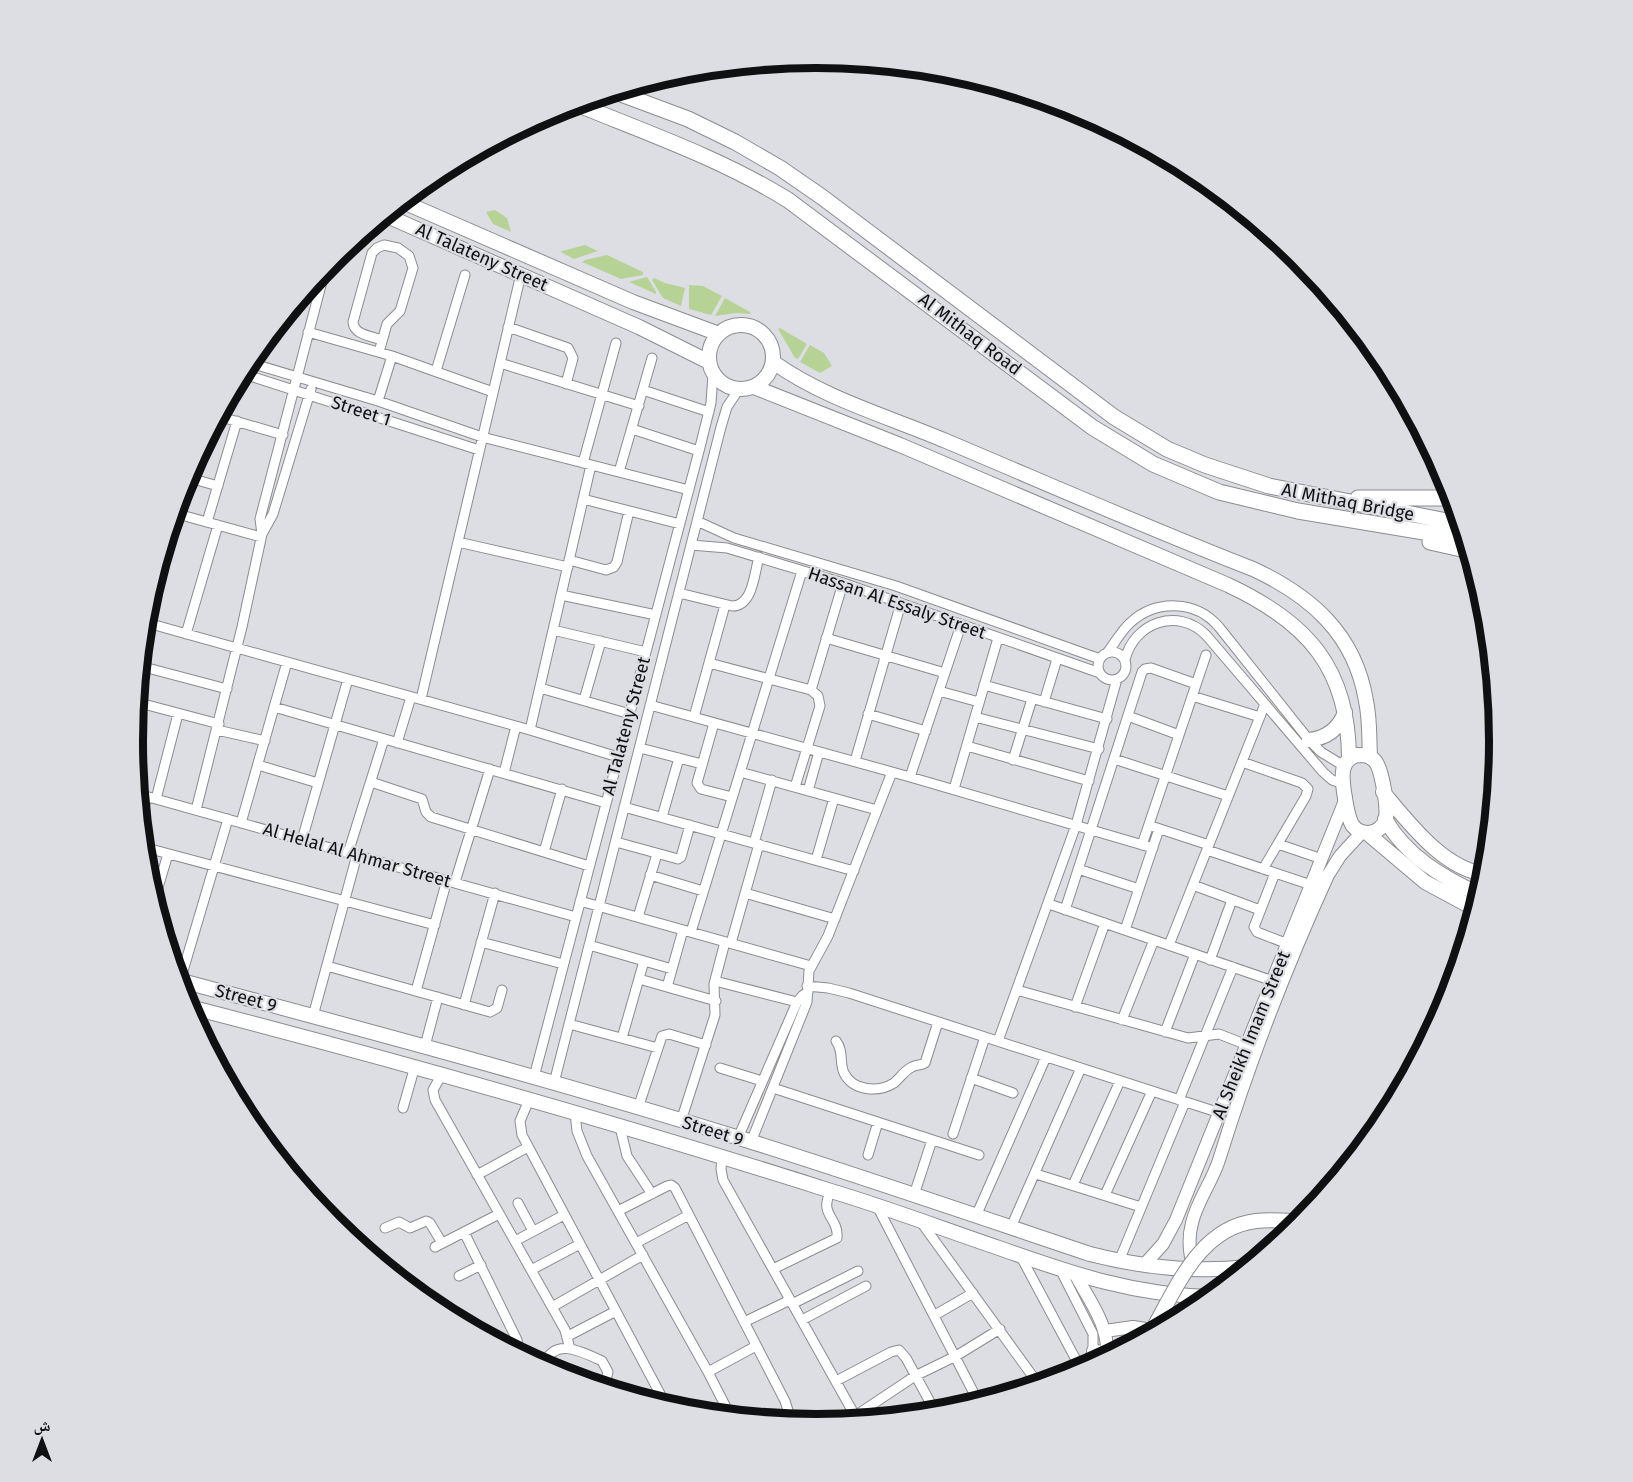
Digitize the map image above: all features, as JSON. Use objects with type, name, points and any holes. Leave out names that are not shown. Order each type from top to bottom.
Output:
[{"type":"main road","name":"Al Mithaq Road","points":[[625,95],[712,130],[758,154],[794,177],[1131,428],[1205,465],[1269,486]]},
{"type":"main road","points":[[632,126],[630,112],[641,102]]},
{"type":"main road","name":"Al Mithaq Road","points":[[587,108],[675,142],[721,163],[795,204],[1092,426],[1153,464],[1196,484],[1241,499],[1379,524]]},
{"type":"main road","name":"Al Talateny Street","points":[[409,205],[633,302],[719,334]]},
{"type":"main road","name":"Al Talateny Street","points":[[392,218],[639,327],[711,368]]},
{"type":"main road","points":[[754,387],[769,374],[773,362],[770,342],[756,329],[736,326],[719,334],[712,344],[711,368],[722,383],[739,389],[754,387],[910,450],[1228,585],[1260,601],[1289,620],[1314,645],[1333,677],[1345,712],[1347,762],[1345,791],[1351,821],[1355,828],[1365,833],[1425,882],[1469,906]]},
{"type":"main road","points":[[773,362],[829,395],[922,431],[1252,569],[1299,594],[1331,624],[1354,661],[1367,703],[1370,757]]},
{"type":"main road","name":"Al Mithaq Bridge","points":[[1269,486],[1327,498],[1456,532]]},
{"type":"main road","points":[[1327,498],[1444,498]]},
{"type":"main road","points":[[1379,524],[1418,538],[1461,549]]},
{"type":"main road","name":"Al Mithaq Bridge","points":[[1379,524],[1457,533]]},
{"type":"main road","points":[[1309,740],[1321,738],[1332,732],[1340,723],[1345,712]]},
{"type":"main road","points":[[1347,762],[1357,755],[1370,757],[1379,766],[1385,819],[1396,836],[1416,857],[1473,891]]},
{"type":"main road","points":[[1383,792],[1415,830],[1432,846],[1471,871],[1477,872]]},
{"type":"main road","points":[[1365,833],[1378,829],[1385,819]]},
{"type":"main road","name":"Street 9","points":[[188,982],[425,1046],[638,1108],[744,1140],[1090,1254],[1144,1265],[1195,1269],[1236,1267]]},
{"type":"main road","name":"Street 9","points":[[199,1009],[415,1066],[575,1113],[831,1191],[1075,1274],[1144,1291],[1198,1296]]},
{"type":"main road","points":[[1158,1321],[1197,1256],[1218,1235],[1236,1226],[1256,1221],[1288,1222]]},
{"type":"street","points":[[379,352],[387,324],[399,314],[413,268],[406,252],[388,245],[381,246],[372,253],[353,322],[357,331],[382,340]]},
{"type":"street","points":[[397,743],[416,698],[458,542],[521,274]]},
{"type":"street","points":[[436,371],[465,275]]},
{"type":"street","points":[[196,810],[218,727],[261,536],[260,519],[321,286]]},
{"type":"street","points":[[508,327],[568,348],[573,358],[566,384]]},
{"type":"street","points":[[308,332],[392,356],[493,392]]},
{"type":"street","points":[[530,730],[583,500],[587,464],[602,395],[616,343]]},
{"type":"street","points":[[378,401],[392,356]]},
{"type":"street","points":[[619,472],[652,358]]},
{"type":"street","name":"Street 1","points":[[259,363],[482,437],[689,490]]},
{"type":"street","points":[[500,363],[639,406]]},
{"type":"street","name":"Al Talateny Street","points":[[534,1077],[709,412],[711,368]]},
{"type":"street","name":"Street 1","points":[[251,377],[479,450]]},
{"type":"street","points":[[261,536],[273,514],[313,382]]},
{"type":"street","name":"Al Talateny Street","points":[[554,1083],[698,522],[723,416],[739,389]]},
{"type":"street","points":[[643,390],[709,412]]},
{"type":"street","points":[[225,418],[283,435]]},
{"type":"street","points":[[207,522],[237,421]]},
{"type":"street","points":[[632,429],[699,451]]},
{"type":"street","points":[[195,480],[218,486]]},
{"type":"street","points":[[583,500],[680,524]]},
{"type":"street","points":[[458,542],[606,570],[614,567],[629,511]]},
{"type":"street","points":[[182,515],[261,536]]},
{"type":"street","name":"Hassan Al Essaly Street","points":[[698,522],[734,538],[925,596],[1104,656]]},
{"type":"street","points":[[186,634],[218,525]]},
{"type":"street","points":[[708,545],[712,530]]},
{"type":"street","name":"Hassan Al Essaly Street","points":[[692,545],[708,545],[759,557],[843,583],[1100,673]]},
{"type":"street","points":[[679,593],[725,605],[736,606],[746,602],[759,557]]},
{"type":"street","points":[[667,987],[703,891],[802,571]]},
{"type":"street","points":[[811,690],[843,583]]},
{"type":"street","points":[[561,595],[656,615]]},
{"type":"street","points":[[855,761],[900,603]]},
{"type":"street","points":[[694,717],[725,605]]},
{"type":"street","points":[[1345,791],[1323,772],[1206,634],[1197,627],[1185,622],[1167,620],[1149,626],[1131,643],[1125,660],[1126,670],[1123,676],[1117,679],[1107,679],[1100,673],[1098,665],[1127,626],[1144,612],[1173,605],[1196,609],[1214,621],[1309,740],[1322,752],[1347,762]]},
{"type":"street","points":[[154,625],[530,730],[618,758]]},
{"type":"street","points":[[910,777],[961,625]]},
{"type":"street","points":[[553,630],[646,652]]},
{"type":"street","points":[[826,638],[945,673]]},
{"type":"street","points":[[954,789],[998,638]]},
{"type":"street","points":[[584,700],[601,641]]},
{"type":"street","points":[[1104,656],[1117,653],[1125,660]]},
{"type":"street","points":[[1142,844],[1206,655]]},
{"type":"street","points":[[1044,702],[1057,659]]},
{"type":"street","points":[[241,823],[287,662]]},
{"type":"street","points":[[709,663],[811,690],[818,696],[820,706],[795,787]]},
{"type":"street","points":[[147,668],[227,689]]},
{"type":"street","points":[[1065,909],[1141,674],[1144,669],[1153,668],[1196,684]]},
{"type":"street","points":[[302,840],[348,679]]},
{"type":"street","points":[[998,1041],[1076,825],[1117,679]]},
{"type":"street","points":[[984,685],[1107,719]]},
{"type":"street","points":[[540,688],[630,714]]},
{"type":"street","points":[[939,692],[980,702]]},
{"type":"street","points":[[1192,696],[1260,717]]},
{"type":"street","points":[[1013,760],[1032,699]]},
{"type":"street","points":[[144,704],[265,741]]},
{"type":"street","points":[[1169,945],[1265,704]]},
{"type":"street","points":[[650,705],[954,789],[1153,848]]},
{"type":"street","points":[[274,708],[606,803]]},
{"type":"street","points":[[147,797],[178,714]]},
{"type":"street","points":[[868,714],[926,731]]},
{"type":"street","points":[[1128,716],[1179,735]]},
{"type":"street","points":[[975,717],[1098,749]]},
{"type":"street","points":[[714,723],[697,781],[699,788],[732,797]]},
{"type":"street","points":[[504,773],[516,726]]},
{"type":"street","points":[[314,1016],[345,901],[353,854],[371,782],[384,739]]},
{"type":"street","points":[[967,746],[1089,781]]},
{"type":"street","points":[[640,748],[702,764]]},
{"type":"street","points":[[808,790],[819,752]]},
{"type":"street","points":[[662,817],[679,758]]},
{"type":"street","points":[[1114,759],[1228,796]]},
{"type":"street","points":[[1242,762],[1302,783],[1307,787],[1306,796],[1263,869]]},
{"type":"street","points":[[258,765],[318,783]]},
{"type":"street","points":[[416,991],[435,925],[471,829],[490,769]]},
{"type":"street","points":[[740,772],[877,810]]},
{"type":"street","points":[[744,1140],[773,1088],[807,1002],[810,966],[826,942],[892,772]]},
{"type":"street","points":[[681,1121],[715,1015],[715,981],[746,893],[772,780]]},
{"type":"street","points":[[371,782],[422,799],[426,812],[431,817],[589,866]]},
{"type":"street","points":[[544,852],[562,789]]},
{"type":"street","name":"Al Sheikh Imam Street","points":[[1144,1265],[1163,1244],[1173,1228],[1322,859],[1345,791]]},
{"type":"street","name":"Al Helal Al Ahmar Street","points":[[147,797],[576,917]]},
{"type":"street","points":[[816,860],[834,798]]},
{"type":"street","points":[[624,807],[854,871]]},
{"type":"street","points":[[183,968],[228,819]]},
{"type":"street","points":[[616,842],[676,859],[680,858],[690,825]]},
{"type":"street","points":[[1149,825],[1311,885]]},
{"type":"street","points":[[1125,930],[1159,829]]},
{"type":"street","name":"Al Sheikh Imam Street","points":[[1195,1269],[1190,1247],[1191,1225],[1196,1210],[1213,1179],[1246,1076],[1328,874],[1340,856],[1365,833]]},
{"type":"street","points":[[1278,844],[1322,859]]},
{"type":"street","points":[[152,850],[435,925]]},
{"type":"street","points":[[159,885],[168,854]]},
{"type":"street","points":[[638,917],[657,854]]},
{"type":"street","points":[[1078,869],[1139,889]]},
{"type":"street","points":[[1275,873],[1254,929],[1288,944]]},
{"type":"street","points":[[650,875],[703,891]]},
{"type":"street","points":[[1193,885],[1260,910]]},
{"type":"street","points":[[464,1005],[495,893]]},
{"type":"street","points":[[746,893],[835,919]]},
{"type":"street","points":[[1210,960],[1232,900]]},
{"type":"street","points":[[580,901],[810,966]]},
{"type":"street","points":[[1049,904],[1273,981]]},
{"type":"street","points":[[1075,1006],[1105,923]]},
{"type":"street","points":[[1122,1020],[1154,940]]},
{"type":"street","points":[[481,942],[563,964]]},
{"type":"street","points":[[589,945],[672,969]]},
{"type":"street","points":[[1165,1032],[1195,954]]},
{"type":"street","points":[[622,1038],[644,961]]},
{"type":"street","points":[[327,966],[492,1012],[497,1008],[502,990]]},
{"type":"street","points":[[1119,1261],[1142,1207],[1233,967]]},
{"type":"street","points":[[639,979],[716,1001]]},
{"type":"street","points":[[715,981],[797,1002]]},
{"type":"street","points":[[744,1140],[762,1081],[797,1002],[807,989]]},
{"type":"street","points":[[807,989],[838,990],[1220,1113]]},
{"type":"street","points":[[1017,990],[1188,1038],[1223,1035],[1247,1045]]},
{"type":"street","points":[[425,1046],[438,997]]},
{"type":"street","points":[[836,1041],[841,1051],[842,1068],[849,1080],[867,1089],[882,1088],[895,1082],[911,1067],[925,1063],[938,1022]]},
{"type":"street","points":[[569,1024],[658,1048]]},
{"type":"street","points":[[638,1108],[661,1038],[666,1034],[706,1045]]},
{"type":"street","points":[[953,1134],[985,1037]]},
{"type":"street","points":[[976,1216],[1046,1057]]},
{"type":"street","points":[[403,1108],[415,1066]]},
{"type":"street","points":[[720,1068],[762,1081]]},
{"type":"street","points":[[1011,1227],[1081,1068]]},
{"type":"street","points":[[442,1074],[435,1084],[434,1095],[552,1306],[568,1336],[570,1349]]},
{"type":"street","points":[[971,1078],[1013,1093]]},
{"type":"street","points":[[1073,1185],[1120,1081]]},
{"type":"street","points":[[773,1088],[979,1155]]},
{"type":"street","points":[[1106,1196],[1152,1091]]},
{"type":"street","points":[[529,1100],[521,1116],[520,1126],[528,1147],[662,1397]]},
{"type":"street","points":[[575,1113],[577,1131],[583,1148],[727,1409]]},
{"type":"street","points":[[868,1155],[878,1122]]},
{"type":"street","points":[[620,1127],[627,1156],[652,1194]]},
{"type":"street","points":[[914,1195],[932,1140]]},
{"type":"street","points":[[477,1175],[528,1147]]},
{"type":"street","points":[[722,1158],[723,1180],[853,1413]]},
{"type":"street","points":[[1198,1167],[1205,1175],[1213,1179]]},
{"type":"street","points":[[1036,1174],[1142,1207]]},
{"type":"street","points":[[618,1211],[667,1186],[673,1186],[789,1413]]},
{"type":"street","points":[[773,1269],[837,1238],[836,1226],[826,1209],[831,1191]]},
{"type":"street","points":[[518,1203],[533,1231]]},
{"type":"street","points":[[877,1206],[975,1396]]},
{"type":"street","points":[[385,1228],[399,1221],[410,1228],[426,1221],[430,1223],[438,1245],[499,1214]]},
{"type":"street","points":[[515,1241],[564,1215]]},
{"type":"street","points":[[636,1243],[689,1215]]},
{"type":"street","points":[[920,1221],[1034,1378]]},
{"type":"street","points":[[464,1232],[518,1344]]},
{"type":"street","points":[[531,1270],[580,1244]]},
{"type":"street","points":[[552,1306],[643,1255]]},
{"type":"street","points":[[1020,1256],[1078,1361]]},
{"type":"street","points":[[459,1276],[481,1265]]},
{"type":"street","points":[[1060,1269],[1091,1329],[1094,1338],[1091,1355]]},
{"type":"street","points":[[744,1322],[858,1271]]},
{"type":"street","points":[[1075,1274],[1105,1331],[1106,1348]]},
{"type":"street","points":[[801,1320],[866,1286]]},
{"type":"street","points":[[935,1315],[972,1293]]},
{"type":"street","points":[[568,1336],[616,1311]]},
{"type":"street","points":[[1105,1331],[1133,1327],[1145,1328]]},
{"type":"street","points":[[865,1413],[915,1376],[956,1356],[1000,1329]]},
{"type":"street","points":[[708,1372],[756,1347]]},
{"type":"street","points":[[547,1357],[555,1350],[564,1348],[596,1358],[604,1363],[608,1372],[606,1381]]},
{"type":"street","points":[[836,1382],[891,1352],[899,1350],[906,1358],[931,1405]]},
{"type":"green space","points":[[495,210],[507,218],[511,232],[493,224],[486,212]]},
{"type":"green space","points":[[585,245],[598,251],[574,259],[561,252],[562,251]]},
{"type":"green space","points":[[607,255],[643,272],[643,275],[621,279],[582,262]]},
{"type":"green space","points":[[647,277],[656,292],[656,294],[629,282]]},
{"type":"green space","points":[[654,278],[685,288],[681,306],[663,298],[652,280]]},
{"type":"green space","points":[[689,285],[703,286],[722,296],[711,315],[689,309]]},
{"type":"green space","points":[[725,298],[751,314],[736,313],[715,316]]},
{"type":"green space","points":[[780,328],[807,344],[798,359],[795,358],[778,329]]},
{"type":"green space","points":[[810,345],[824,353],[832,366],[820,373],[800,362]]}]
